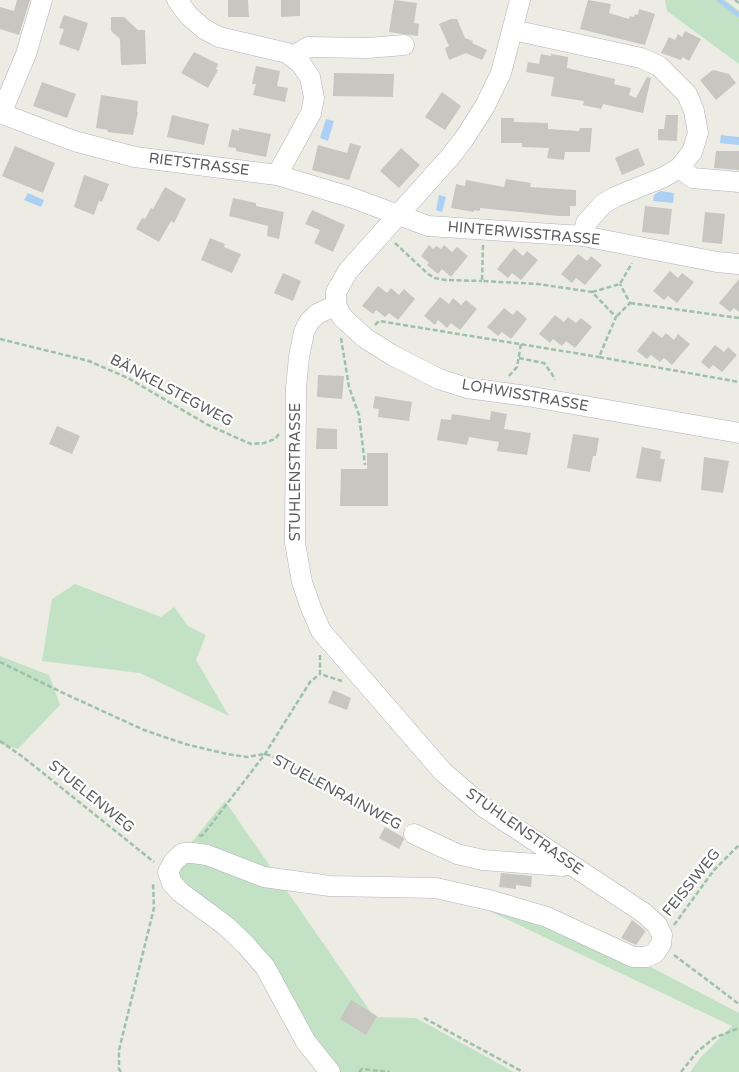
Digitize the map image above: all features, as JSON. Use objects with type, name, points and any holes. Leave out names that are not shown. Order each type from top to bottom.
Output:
[{"type":"street","points":[[0,113],[26,54],[42,0]]},
{"type":"street","points":[[177,0],[189,16],[204,29],[219,37],[279,50],[301,64],[310,77],[314,91],[313,105],[308,121],[277,175]]},
{"type":"street","points":[[339,311],[336,292],[348,271],[450,157],[485,106],[501,73],[520,0]]},
{"type":"street","points":[[513,30],[641,58],[659,66],[687,94],[694,111],[698,132],[692,152],[679,168],[664,177],[615,197],[603,204],[586,223],[582,236]]},
{"type":"street","points":[[292,57],[308,47],[368,48],[404,45]]},
{"type":"street","name":"RIETSTRASSE","points":[[0,113],[74,141],[135,157],[277,175],[399,214]]},
{"type":"street","points":[[679,168],[693,178],[739,182]]},
{"type":"street","name":"HINTERWISSTRASSE","points":[[399,214],[428,226],[582,236],[717,262],[739,264]]},
{"type":"street","name":"LOHWISSTRASSE","points":[[339,311],[350,325],[365,338],[412,366],[439,379],[467,388],[528,396],[739,433]]},
{"type":"street","name":"STUHLENSTRASSE","points":[[339,311],[317,314],[309,322],[304,332],[299,357],[295,420],[295,543],[302,582],[321,631],[443,772],[485,808],[644,913],[657,925],[661,940]]},
{"type":"street","name":"STUELENRAINWEG","points":[[414,834],[457,854],[482,860],[563,866],[566,862]]},
{"type":"street","points":[[330,1072],[306,1042],[265,967],[226,926],[177,889],[172,883],[161,877],[183,853],[207,855],[264,877],[330,886],[436,888],[493,901],[547,917],[633,956],[646,957],[656,952],[661,940]]},
{"type":"path","points":[[735,0],[739,3]]},
{"type":"path","points":[[482,280],[484,229]]},
{"type":"path","points":[[395,243],[434,278],[538,284],[592,292],[620,284],[640,247]]},
{"type":"path","points":[[620,284],[630,303]]},
{"type":"path","points":[[592,292],[616,317]]},
{"type":"path","points":[[599,356],[616,317],[630,303]]},
{"type":"path","points":[[630,303],[739,318]]},
{"type":"path","points":[[339,311],[338,326],[350,387],[359,415],[365,465]]},
{"type":"path","points":[[365,338],[379,321],[599,356],[739,382]]},
{"type":"path","name":"BÄNKELSTEGWEG","points":[[0,339],[89,360],[128,378],[208,425],[252,444],[264,443],[275,439],[288,424],[295,420]]},
{"type":"path","points":[[509,378],[510,374],[517,367],[521,344]]},
{"type":"path","points":[[519,358],[544,363],[555,380]]},
{"type":"path","name":"STUELENRAINWEG","points":[[0,662],[144,730],[185,744],[227,754],[247,757],[265,754],[272,756],[414,834]]},
{"type":"path","points":[[203,835],[265,754],[310,682],[320,674]]},
{"type":"path","name":"STUELENWEG","points":[[0,741],[24,757],[161,877]]},
{"type":"path","name":"FEISSIWEG","points":[[661,940],[677,923],[714,870],[739,845]]},
{"type":"path","points":[[121,1072],[119,1070],[119,1050],[161,877]]},
{"type":"path","points":[[661,940],[739,1004]]},
{"type":"path","points":[[424,1018],[523,1072]]},
{"type":"path","points":[[681,1072],[697,1052],[714,1038],[739,1028]]},
{"type":"path","points":[[359,1072],[362,1069],[390,1072]]},
{"type":"green space","points":[[665,0],[725,0],[739,11],[739,64],[667,11]]},
{"type":"green space","points":[[75,584],[161,617],[174,607],[188,626],[206,635],[196,660],[229,716],[140,673],[42,661],[52,599]]},
{"type":"green space","points":[[0,656],[49,675],[60,705],[18,749],[0,744]]},
{"type":"green space","points":[[225,801],[374,1017],[416,1018],[514,1072],[330,1072],[265,967],[180,892],[174,861],[183,853]]},
{"type":"green space","points":[[483,908],[591,936],[739,1013],[739,1072],[690,1072],[701,1057],[732,1026]]},
{"type":"water","points":[[326,119],[334,121],[328,141],[320,138]]},
{"type":"water","points":[[721,135],[739,137],[739,145],[720,143]]},
{"type":"water","points":[[660,191],[674,193],[673,203],[653,201],[654,195]]},
{"type":"water","points":[[28,193],[44,200],[41,207],[24,200]]},
{"type":"water","points":[[439,195],[446,197],[442,212],[436,210]]},
{"type":"building","points":[[17,0],[30,0],[19,35],[0,29],[0,7],[14,11]]},
{"type":"building","points":[[228,0],[248,0],[249,17],[228,17]]},
{"type":"building","points":[[281,0],[300,0],[300,16],[281,17]]},
{"type":"building","points":[[394,0],[417,3],[414,23],[419,24],[418,36],[389,32]]},
{"type":"building","points":[[588,0],[611,4],[609,13],[629,19],[630,16],[638,15],[639,9],[655,14],[645,45],[580,29]]},
{"type":"building","points":[[64,15],[88,23],[79,51],[59,44],[64,29],[59,28]]},
{"type":"building","points":[[111,17],[124,17],[138,30],[145,30],[146,64],[121,65],[120,39],[111,31]]},
{"type":"building","points":[[451,19],[457,19],[465,38],[487,50],[482,60],[466,53],[449,60],[445,48],[449,46],[439,24]]},
{"type":"building","points":[[685,31],[701,39],[689,61],[683,57],[681,60],[661,53],[669,37],[675,40],[678,34],[682,37]]},
{"type":"building","points":[[194,52],[218,64],[216,69],[218,70],[208,88],[181,73]]},
{"type":"building","points":[[541,54],[568,57],[567,68],[615,79],[614,84],[631,88],[629,95],[636,98],[647,77],[651,78],[643,113],[603,104],[601,109],[583,105],[584,101],[551,96],[554,77],[526,72],[528,62],[539,64]]},
{"type":"building","points":[[256,66],[280,71],[277,86],[288,88],[285,102],[253,95],[256,84],[252,84]]},
{"type":"building","points":[[713,70],[729,74],[736,83],[716,100],[700,80]]},
{"type":"building","points":[[334,73],[394,74],[393,97],[333,96]]},
{"type":"building","points":[[42,82],[76,94],[67,118],[33,106]]},
{"type":"building","points":[[442,92],[461,106],[445,130],[425,117]]},
{"type":"building","points":[[101,95],[138,101],[138,112],[133,135],[107,132],[108,130],[96,128]]},
{"type":"building","points":[[172,115],[209,124],[204,145],[167,137]]},
{"type":"building","points":[[666,115],[678,115],[677,141],[658,140],[658,129],[664,129]]},
{"type":"building","points":[[501,118],[514,118],[514,122],[548,123],[548,129],[579,131],[580,128],[592,128],[590,152],[565,152],[564,160],[547,158],[549,148],[522,147],[522,143],[501,143]]},
{"type":"building","points":[[239,128],[271,134],[266,157],[236,151],[236,148],[228,147],[232,129],[239,131]]},
{"type":"building","points":[[350,143],[361,146],[349,180],[312,170],[318,145],[347,153]]},
{"type":"building","points":[[15,146],[55,163],[43,193],[2,176]]},
{"type":"building","points":[[401,148],[420,165],[399,188],[380,171]]},
{"type":"building","points":[[638,148],[645,165],[622,175],[615,158]]},
{"type":"building","points":[[716,151],[739,151],[739,170],[714,168]]},
{"type":"building","points":[[84,175],[109,184],[102,202],[99,201],[94,215],[74,207]]},
{"type":"building","points":[[506,179],[531,183],[530,187],[576,190],[576,206],[570,206],[570,216],[480,208],[480,211],[474,210],[474,212],[451,208],[456,184],[465,186],[466,180],[504,187]]},
{"type":"building","points":[[165,187],[186,199],[174,223],[171,221],[159,242],[136,229],[142,218],[145,219],[151,208],[153,209]]},
{"type":"building","points":[[233,198],[256,203],[256,206],[284,212],[279,239],[267,236],[268,226],[229,216]]},
{"type":"building","points":[[645,206],[672,209],[669,235],[642,232]]},
{"type":"building","points":[[312,210],[345,225],[333,252],[314,243],[320,230],[305,224]]},
{"type":"building","points":[[705,212],[725,214],[722,244],[702,242]]},
{"type":"building","points":[[210,238],[225,244],[224,247],[241,254],[232,273],[201,260]]},
{"type":"building","points":[[429,245],[433,249],[436,246],[441,249],[444,245],[452,252],[457,247],[468,256],[451,277],[442,269],[438,274],[427,265],[429,263],[421,256]]},
{"type":"building","points":[[514,248],[523,256],[527,251],[538,260],[521,280],[512,273],[508,278],[497,269]]},
{"type":"building","points":[[578,254],[587,261],[591,256],[602,265],[585,285],[576,278],[572,283],[561,274]]},
{"type":"building","points":[[670,271],[678,278],[682,273],[694,282],[677,303],[668,296],[664,300],[653,291]]},
{"type":"building","points":[[283,273],[301,281],[293,301],[274,293]]},
{"type":"building","points":[[739,279],[739,312],[734,308],[730,312],[719,303]]},
{"type":"building","points":[[378,286],[387,293],[391,288],[399,295],[404,289],[415,299],[398,320],[389,313],[385,317],[376,310],[373,314],[362,306]]},
{"type":"building","points":[[440,297],[449,304],[453,298],[461,305],[466,300],[477,309],[460,330],[451,323],[447,328],[438,320],[435,325],[424,316]]},
{"type":"building","points":[[504,308],[513,315],[517,310],[527,319],[511,339],[502,332],[498,336],[487,327]]},
{"type":"building","points":[[555,315],[564,322],[568,317],[576,323],[581,318],[592,327],[575,348],[566,341],[562,346],[553,339],[550,343],[539,334]]},
{"type":"building","points":[[653,331],[662,338],[666,333],[674,340],[678,334],[690,344],[672,365],[664,358],[660,362],[651,355],[647,359],[637,351]]},
{"type":"building","points":[[715,345],[724,352],[728,347],[737,355],[722,372],[713,365],[709,369],[701,362]]},
{"type":"building","points":[[318,375],[344,376],[342,399],[317,397]]},
{"type":"building","points":[[375,396],[412,402],[409,421],[378,417],[379,409],[373,408]]},
{"type":"building","points":[[491,411],[507,414],[504,429],[531,433],[527,455],[497,451],[499,442],[469,437],[467,445],[437,440],[441,419],[451,420],[452,414],[490,420]]},
{"type":"building","points":[[57,426],[80,436],[72,454],[49,444]]},
{"type":"building","points":[[317,428],[337,429],[337,449],[316,449]]},
{"type":"building","points":[[573,434],[599,438],[596,456],[593,456],[590,472],[567,468]]},
{"type":"building","points":[[642,447],[661,451],[660,459],[665,459],[661,482],[636,478]]},
{"type":"building","points":[[367,453],[388,453],[388,506],[340,506],[341,469],[367,469]]},
{"type":"building","points":[[704,457],[729,461],[723,493],[701,490]]},
{"type":"building","points":[[333,690],[351,698],[347,710],[328,703]]},
{"type":"building","points":[[385,827],[403,837],[404,839],[399,849],[379,838]]},
{"type":"building","points":[[501,873],[532,876],[531,887],[516,885],[516,889],[499,887]]},
{"type":"building","points":[[632,920],[646,931],[636,945],[621,938]]},
{"type":"building","points":[[351,1000],[377,1016],[366,1035],[340,1019]]},
{"type":"waterway","points":[[719,0],[739,15]]}]
